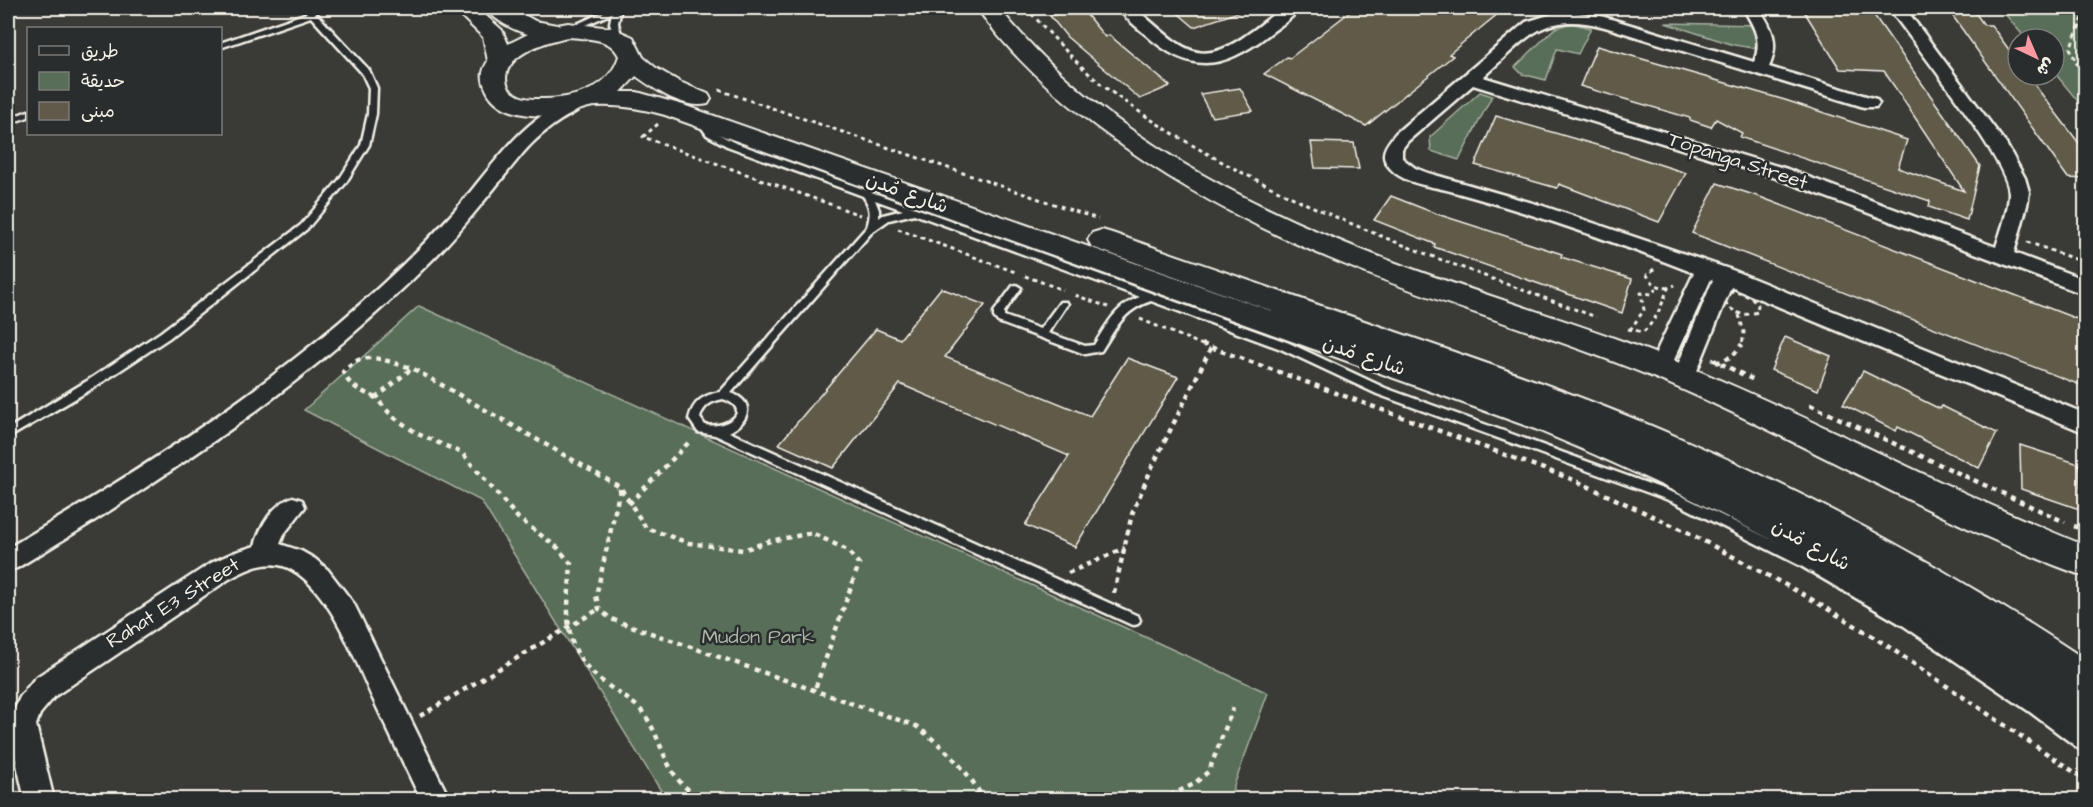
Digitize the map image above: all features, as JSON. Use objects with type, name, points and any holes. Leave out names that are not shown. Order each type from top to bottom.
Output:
[{"type":"street","points":[[464,8],[494,35],[500,61]]},
{"type":"street","points":[[8,560],[96,508],[220,425],[324,346],[408,271],[475,202],[525,138],[547,120],[615,87],[627,74],[625,49],[596,31],[562,31],[528,27],[497,8]]},
{"type":"street","points":[[988,8],[1018,45],[1055,81],[1090,110],[1151,154],[1211,190],[1280,225],[1355,258],[1568,332],[1672,372],[1736,399],[1957,507],[2085,562]]},
{"type":"street","points":[[1126,8],[1183,55],[1207,60],[1229,55],[1292,8]]},
{"type":"street","points":[[1751,8],[1767,39],[1768,50],[1760,68]]},
{"type":"street","points":[[1897,8],[2010,163],[2019,192],[2003,258]]},
{"type":"street","points":[[1870,103],[1593,19],[1558,17],[1532,25],[1468,78],[1395,144],[1392,153],[1404,171],[1417,178],[1453,185],[1572,222],[1715,271],[2085,424]]},
{"type":"street","points":[[525,138],[521,106],[504,99],[495,88],[494,75],[500,61],[514,49],[533,39],[562,31]]},
{"type":"street","name":"شارع مُدن","points":[[625,49],[647,74],[690,96],[1537,394],[1619,425],[1703,462],[1791,505],[1881,554],[1976,610],[2085,682]]},
{"type":"street","name":"Topanga Street","points":[[1468,78],[1780,173],[2085,288]]},
{"type":"street","name":"شارع مُدن","points":[[521,106],[546,109],[585,102],[637,100],[699,118],[1603,442],[1720,496],[1842,562],[1993,655],[2085,721]]},
{"type":"street","points":[[1672,372],[1673,337],[1715,271]]},
{"type":"street","points":[[1672,372],[1695,347],[1715,271]]},
{"type":"street","points":[[293,507],[273,529],[267,541],[267,552],[287,554],[302,564],[333,594],[345,612],[436,800]]},
{"type":"street","name":"Rahat E3 Street","points":[[40,800],[19,710],[45,687],[220,570],[242,558],[267,552]]},
{"type":"lane","points":[[562,31],[617,8]]},
{"type":"lane","points":[[617,8],[614,23],[625,49]]},
{"type":"lane","points":[[8,434],[91,384],[165,335],[304,227],[342,182],[365,145],[372,114],[373,88],[366,72],[309,11],[222,45]]},
{"type":"lane","points":[[8,122],[27,114]]},
{"type":"lane","points":[[699,118],[710,134],[719,140],[1285,346],[1381,392],[1646,486],[1710,514],[1805,562],[1908,622],[2035,708],[2085,748]]},
{"type":"lane","points":[[867,194],[875,207],[876,214],[869,230]]},
{"type":"lane","points":[[723,395],[869,230],[886,217],[915,212]]},
{"type":"lane","points":[[1114,284],[1120,297],[1120,311]]},
{"type":"lane","points":[[1016,288],[999,312],[999,317],[1091,351],[1097,348],[1120,311],[1151,297]]},
{"type":"lane","points":[[1042,334],[1063,304]]},
{"type":"lane","points":[[719,432],[729,429],[741,416],[742,408],[739,401],[732,397],[723,395],[706,400],[699,405],[694,418],[702,429],[719,432],[1134,620]]},
{"type":"path","points":[[1026,8],[1109,90],[1177,135],[1297,201],[1394,242],[1598,318]]},
{"type":"path","points":[[2085,11],[2070,48],[2078,66],[2085,73]]},
{"type":"path","points":[[2009,235],[2085,263]]},
{"type":"path","points":[[1658,268],[1650,270],[1647,275],[1650,282],[1668,288],[1676,284],[1675,277]]},
{"type":"path","points":[[1630,330],[1644,309],[1641,303],[1641,293],[1652,294],[1658,286]]},
{"type":"path","points":[[1643,332],[1659,311],[1668,288]]},
{"type":"path","points":[[1716,363],[1737,354],[1744,342],[1745,328],[1739,315]]},
{"type":"path","points":[[1620,326],[1630,330],[1673,337]]},
{"type":"path","points":[[1695,347],[1716,363],[1759,382]]},
{"type":"path","points":[[1110,608],[1126,548],[1132,514],[1152,467],[1211,348]]},
{"type":"path","points":[[706,800],[684,787],[672,772],[648,719],[596,677],[581,660],[567,627],[571,564],[558,548],[518,518],[462,453],[418,434],[392,416],[376,398],[350,384],[343,372],[359,358],[370,358],[412,368],[620,487],[645,528],[689,543],[743,550],[770,541],[812,532],[847,550],[858,564],[815,689]]},
{"type":"path","points":[[376,398],[412,368]]},
{"type":"path","points":[[1802,402],[2085,530]]},
{"type":"path","points":[[629,504],[702,429]]},
{"type":"path","points":[[620,487],[596,596],[600,609],[611,619],[916,726],[946,747],[978,788],[984,800]]},
{"type":"path","points":[[1048,582],[1126,548]]},
{"type":"path","points":[[401,727],[600,609]]},
{"type":"path","points":[[1161,800],[1194,784],[1209,771],[1233,708]]},
{"type":"green space","points":[[2000,8],[2085,8],[2085,110],[2066,87],[2066,27],[2016,27]]},
{"type":"green space","points":[[1571,23],[1591,28],[1578,54],[1557,49],[1546,80],[1522,74],[1515,67],[1555,28]]},
{"type":"green space","points":[[1665,23],[1759,25],[1764,41],[1753,48],[1734,45]]},
{"type":"green space","points":[[1480,92],[1492,96],[1459,160],[1431,151],[1430,137]]},
{"type":"green space","name":"Mudon Park","points":[[419,306],[1268,693],[1229,799],[666,799],[481,501],[304,410]]},
{"type":"building","points":[[1081,8],[1105,37],[1109,35],[1170,86],[1140,99],[1067,37],[1050,16]]},
{"type":"building","points":[[1172,8],[1242,8],[1242,11],[1194,27]]},
{"type":"building","points":[[1355,8],[1505,8],[1449,54],[1453,56],[1366,126],[1264,74],[1287,57],[1290,58]]},
{"type":"building","points":[[1802,8],[1869,8],[1980,166],[1967,220],[1929,207],[1930,201],[1740,137],[1742,133],[1716,119],[1711,127],[1690,120],[1690,118],[1580,86],[1597,46],[1785,100],[1907,140],[1898,168],[1964,191],[1884,71],[1840,69]]},
{"type":"building","points":[[1947,8],[1972,8],[1984,25],[1991,25],[2006,46],[2006,87],[2036,87],[2085,151],[2085,179],[2068,178]]},
{"type":"building","points":[[1240,88],[1253,111],[1212,117],[1200,94]]},
{"type":"building","points":[[1496,116],[1686,173],[1659,222],[1559,184],[1557,188],[1475,165]]},
{"type":"building","points":[[1311,142],[1354,143],[1359,169],[1315,168]]},
{"type":"building","points":[[1717,183],[1760,197],[2085,322],[2085,387],[1692,233]]},
{"type":"building","points":[[1391,196],[1437,214],[1562,254],[1561,257],[1632,279],[1622,313],[1434,247],[1435,244],[1374,220]]},
{"type":"building","points":[[941,288],[985,305],[945,357],[1090,416],[1127,358],[1178,377],[1075,547],[1025,525],[1069,456],[900,384],[833,468],[779,444],[876,329],[900,339]]},
{"type":"building","points":[[1785,337],[1831,356],[1818,390],[1771,370]]},
{"type":"building","points":[[1863,371],[1940,409],[1942,406],[1997,433],[1979,468],[1898,427],[1896,431],[1843,404]]},
{"type":"building","points":[[2020,445],[2079,464],[2082,510],[2021,489]]}]
